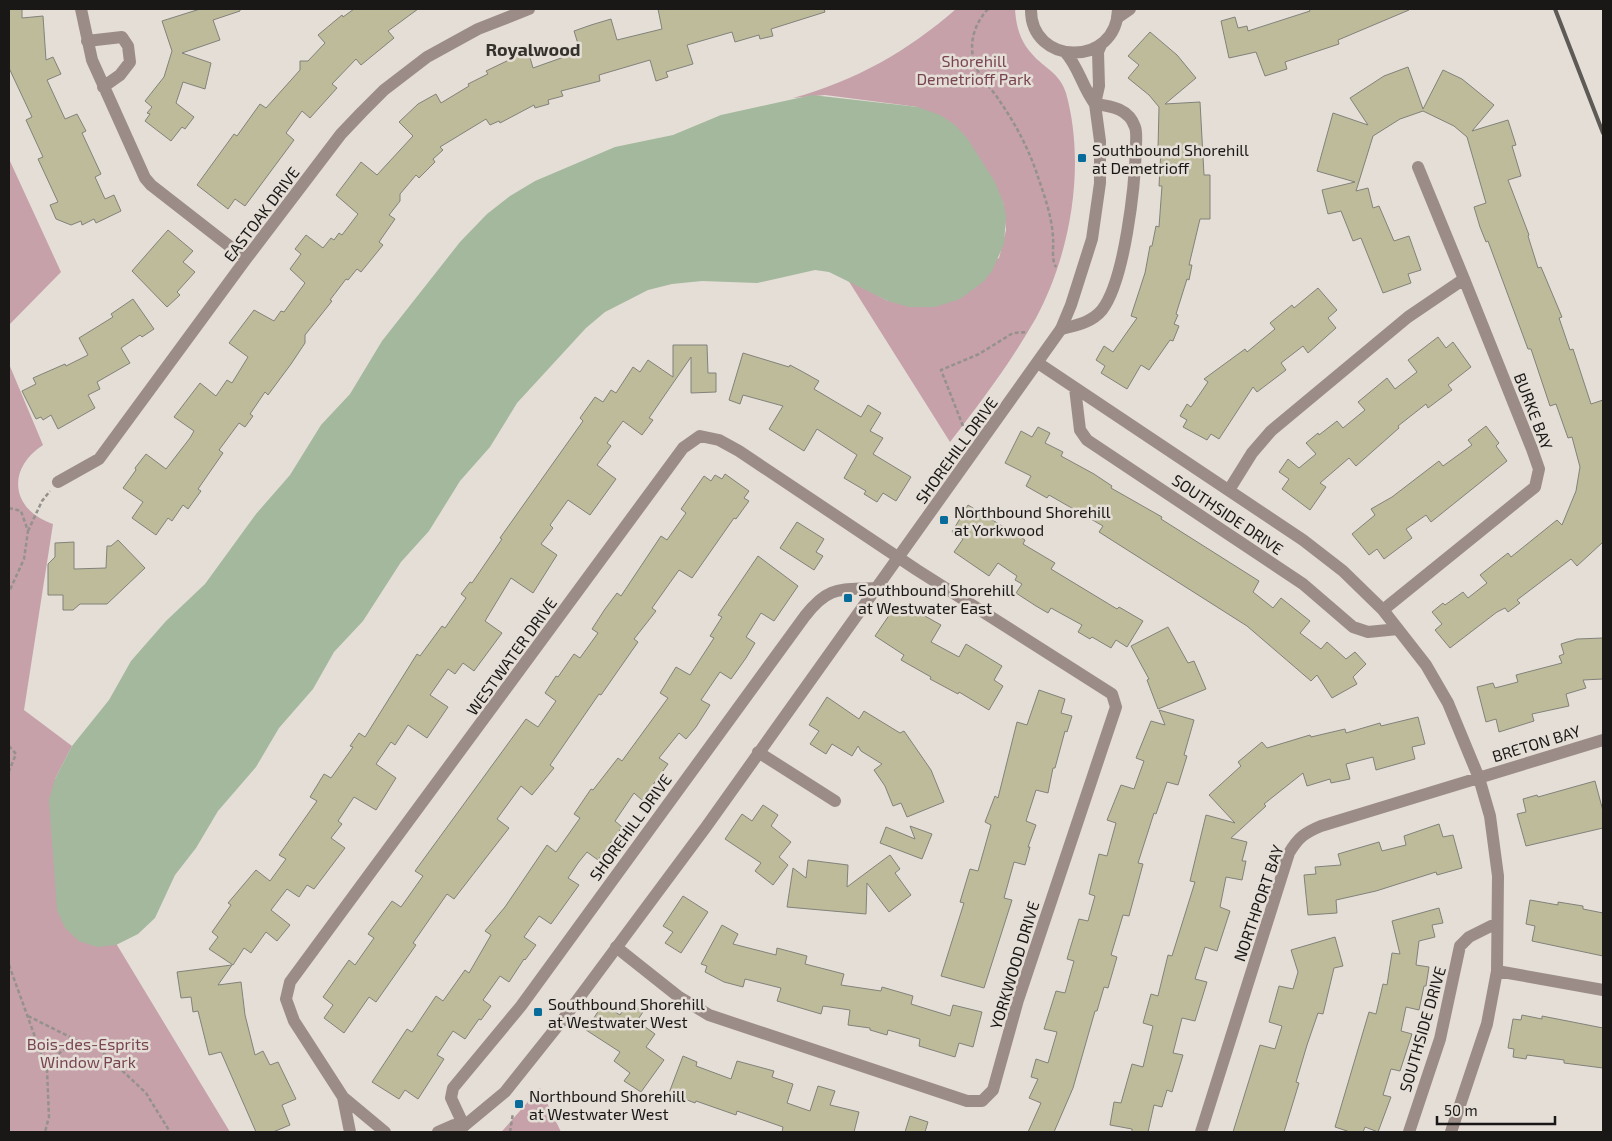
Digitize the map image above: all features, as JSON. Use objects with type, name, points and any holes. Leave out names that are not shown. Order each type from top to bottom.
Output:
[{"type":"street","points":[[82,9],[87,40],[103,87],[145,178],[151,185],[246,259]]},
{"type":"street","name":"EASTOAK DRIVE","points":[[58,482],[99,459],[246,259],[342,134],[384,90],[428,57],[452,42],[529,9]]},
{"type":"street","name":"SHOREHILL DRIVE","points":[[1031,9],[1032,21],[1039,35],[1050,46],[1065,52],[1073,61],[1084,89],[1096,104]]},
{"type":"street","points":[[1118,14],[1130,9]]},
{"type":"street","name":"SHOREHILL DRIVE","points":[[464,1129],[505,1092],[564,1018],[898,558],[1061,329],[1071,305],[1092,239],[1100,183],[1100,141],[1096,104],[1099,86],[1098,52],[1101,44],[1110,36],[1118,14]]},
{"type":"street","points":[[87,40],[122,37],[128,46],[130,62],[120,75],[103,87]]},
{"type":"street","points":[[1065,52],[1080,53],[1101,44]]},
{"type":"street","points":[[1061,329],[1091,320],[1104,306],[1115,280],[1128,227],[1133,191],[1136,128],[1128,116],[1116,106],[1096,104]]},
{"type":"street","name":"BURKE BAY","points":[[1383,610],[1535,487],[1539,469],[1418,167]]},
{"type":"street","points":[[1229,490],[1252,453],[1271,431],[1408,317],[1464,279]]},
{"type":"street","name":"SOUTHSIDE DRIVE","points":[[1038,363],[1325,556],[1383,610],[1426,665],[1448,703],[1479,778],[1490,816],[1498,876],[1497,971],[1486,1024],[1451,1132]]},
{"type":"street","name":"SOUTHSIDE DRIVE","points":[[1075,388],[1080,430],[1087,440],[1303,584],[1353,627],[1368,632],[1398,629]]},
{"type":"street","name":"WESTWATER DRIVE","points":[[385,1132],[343,1097],[294,1021],[286,998],[290,982],[682,448],[700,436],[719,440],[898,558]]},
{"type":"street","name":"YORKWOOD DRIVE","points":[[616,947],[678,997],[709,1015],[907,1079],[967,1102],[982,1101],[993,1090],[1018,1000],[1116,707],[1112,694],[898,558]]},
{"type":"street","name":"SHOREHILL DRIVE","points":[[464,1129],[451,1098],[453,1088],[521,1006],[805,616],[827,593],[837,590],[876,588]]},
{"type":"street","name":"BRETON BAY","points":[[1479,778],[1603,740]]},
{"type":"street","points":[[758,752],[835,801]]},
{"type":"street","name":"NORTHPORT BAY","points":[[1200,1132],[1289,853],[1298,838],[1321,826],[1479,778]]},
{"type":"street","name":"SOUTHSIDE DRIVE","points":[[1409,1132],[1440,1039],[1460,946],[1469,937],[1497,923]]},
{"type":"street","points":[[1497,971],[1603,990]]},
{"type":"street","name":"WESTWATER DRIVE","points":[[343,1097],[350,1132]]},
{"type":"street","name":"SHOREHILL DRIVE","points":[[438,1132],[454,1125],[464,1129]]},
{"type":"path","points":[[988,9],[980,18],[974,32],[972,48],[975,66],[1012,119],[1024,140],[1048,208],[1056,268]]},
{"type":"path","points":[[963,426],[941,370],[978,354],[1013,333],[1027,332]]},
{"type":"path","points":[[9,592],[24,559],[28,531],[42,501],[58,482]]},
{"type":"path","points":[[9,508],[21,511],[28,531]]},
{"type":"path","points":[[9,746],[16,754],[9,771]]},
{"type":"path","points":[[9,966],[47,1070],[48,1117],[46,1132]]},
{"type":"path","points":[[28,1016],[80,1042],[96,1046],[146,1093],[170,1132]]},
{"type":"path","points":[[47,1070],[53,1059],[65,1047],[80,1042]]},
{"type":"path","points":[[510,1132],[513,1113]]},
{"type":"green space","name":"Shorehill Demetrioff Park","points":[[956,9],[1015,9],[1016,21],[1024,44],[1060,80],[1066,93],[1075,149],[1075,179],[1066,237],[1048,293],[1036,318],[1006,366],[950,442],[848,280],[888,301],[999,258],[1006,230],[1003,202],[918,107],[825,95],[793,98],[838,83],[880,63],[919,38]]},
{"type":"green space","points":[[9,159],[61,272],[9,325]]},
{"type":"green space","name":"Bois-des-Esprits Window Park","points":[[9,364],[43,445],[31,455],[23,466],[18,488],[22,499],[29,509],[39,518],[53,524],[24,710],[72,746],[55,779],[117,945],[230,1132],[9,1132]]},
{"type":"green space","points":[[540,1088],[561,1132],[501,1132],[504,1129]]},
{"type":"shaded area","points":[[812,95],[918,107],[940,115],[955,125],[967,138],[995,182],[1006,216],[1004,244],[992,271],[983,282],[960,299],[935,307],[909,307],[888,301],[829,272],[815,270],[757,283],[702,281],[672,284],[648,290],[605,312],[586,328],[517,403],[490,447],[460,481],[429,531],[401,562],[363,621],[334,652],[313,689],[279,728],[256,767],[218,811],[196,848],[175,875],[155,918],[138,934],[116,945],[97,947],[79,941],[65,928],[57,910],[49,800],[55,779],[72,746],[109,700],[131,661],[166,621],[205,584],[256,514],[290,475],[321,425],[350,394],[382,341],[460,242],[487,214],[510,196],[535,181],[615,147],[673,135],[721,115]]},
{"type":"building","points":[[9,9],[22,9],[22,18],[43,16],[46,60],[53,57],[61,74],[47,80],[65,119],[77,114],[86,131],[82,133],[101,174],[95,177],[105,199],[114,195],[121,211],[96,223],[94,219],[82,225],[81,221],[71,225],[56,219],[50,205],[58,202],[38,159],[43,157],[26,120],[32,117],[9,68]]},
{"type":"building","points":[[200,9],[240,9],[240,11],[213,20],[220,40],[182,53],[211,63],[205,89],[183,82],[176,103],[194,117],[185,129],[182,127],[171,141],[145,121],[150,114],[147,113],[152,107],[145,101],[164,77],[172,51],[162,21]]},
{"type":"building","points":[[354,9],[418,9],[388,31],[394,38],[361,65],[356,59],[332,84],[337,88],[310,118],[302,111],[286,133],[294,140],[245,206],[235,199],[228,209],[197,185],[234,134],[237,136],[260,104],[266,108],[300,70],[300,61],[308,61],[325,43],[318,35],[342,15],[343,17]]},
{"type":"building","points":[[658,9],[824,9],[825,12],[771,29],[773,36],[760,39],[759,35],[735,42],[732,32],[687,45],[693,64],[666,72],[668,77],[656,81],[650,60],[599,75],[600,81],[561,91],[563,96],[548,100],[549,104],[535,108],[534,105],[500,123],[499,121],[490,125],[486,119],[440,147],[443,150],[433,159],[435,162],[419,178],[416,175],[400,194],[400,201],[389,215],[395,219],[379,242],[383,245],[361,272],[357,269],[348,280],[346,279],[330,300],[332,301],[305,335],[305,343],[291,364],[268,395],[265,392],[250,414],[253,416],[245,427],[239,423],[219,450],[223,453],[198,489],[201,491],[188,509],[183,505],[172,521],[168,518],[156,535],[132,518],[143,502],[123,488],[136,470],[135,468],[146,454],[166,469],[194,431],[174,417],[200,383],[216,396],[227,380],[232,383],[248,357],[229,343],[254,310],[274,321],[281,311],[284,312],[305,283],[290,269],[301,254],[295,249],[306,235],[323,248],[331,238],[334,240],[339,233],[342,235],[358,214],[336,195],[361,162],[377,175],[413,136],[399,122],[418,104],[436,94],[441,103],[469,86],[468,84],[488,74],[486,71],[511,59],[509,52],[527,47],[533,68],[578,52],[576,48],[579,47],[574,31],[591,25],[611,19],[617,40],[662,29]]},
{"type":"building","points":[[1309,9],[1409,10],[1338,40],[1339,44],[1285,62],[1287,69],[1265,76],[1256,52],[1229,58],[1221,21],[1235,17],[1238,28],[1247,26],[1248,31],[1310,11]]},
{"type":"building","points":[[1150,32],[1177,55],[1196,78],[1165,104],[1200,102],[1204,175],[1210,175],[1210,219],[1200,219],[1189,265],[1192,265],[1189,280],[1187,279],[1176,314],[1178,315],[1174,324],[1179,326],[1173,341],[1170,340],[1149,370],[1141,365],[1127,389],[1101,373],[1105,366],[1096,360],[1104,346],[1113,352],[1137,318],[1131,316],[1145,273],[1156,226],[1159,227],[1162,186],[1159,186],[1161,149],[1158,149],[1159,107],[1149,95],[1128,78],[1139,65],[1128,56]]},
{"type":"building","points":[[1408,67],[1423,109],[1443,70],[1462,79],[1494,105],[1472,131],[1508,120],[1516,145],[1512,146],[1521,176],[1508,180],[1529,235],[1538,268],[1541,267],[1562,317],[1559,318],[1570,350],[1573,349],[1591,404],[1603,400],[1603,542],[1577,566],[1571,559],[1517,600],[1520,603],[1508,612],[1505,608],[1497,612],[1450,648],[1435,630],[1442,624],[1432,612],[1443,603],[1445,605],[1463,592],[1468,598],[1487,583],[1480,575],[1508,553],[1511,557],[1557,520],[1562,525],[1576,491],[1580,467],[1572,437],[1568,438],[1556,404],[1550,406],[1531,349],[1528,349],[1488,241],[1486,242],[1480,227],[1474,207],[1486,203],[1467,137],[1454,126],[1423,111],[1400,119],[1373,136],[1356,191],[1368,188],[1373,208],[1379,206],[1394,241],[1409,236],[1421,270],[1408,274],[1411,283],[1383,293],[1361,238],[1353,241],[1341,211],[1328,214],[1322,190],[1355,182],[1317,171],[1333,113],[1368,125],[1350,98],[1384,76]]},
{"type":"building","points":[[168,230],[193,251],[183,262],[195,272],[177,292],[180,295],[167,307],[132,271]]},
{"type":"building","points":[[1318,288],[1337,310],[1328,318],[1336,328],[1308,353],[1303,346],[1281,363],[1286,370],[1257,392],[1253,387],[1219,439],[1211,434],[1207,440],[1183,427],[1187,420],[1180,416],[1187,404],[1191,407],[1208,382],[1204,379],[1245,349],[1247,352],[1275,329],[1270,323],[1292,305],[1294,308]]},
{"type":"building","points":[[133,299],[154,329],[142,337],[140,335],[121,348],[130,363],[97,382],[100,389],[88,395],[95,408],[58,429],[51,415],[43,420],[41,417],[36,419],[22,391],[36,384],[33,378],[65,364],[66,366],[88,355],[79,338],[113,317],[111,314]]},
{"type":"building","points":[[1438,337],[1446,348],[1453,342],[1471,367],[1448,385],[1452,390],[1428,408],[1426,404],[1398,426],[1399,428],[1356,466],[1349,458],[1320,483],[1326,487],[1310,510],[1282,489],[1289,479],[1279,472],[1288,459],[1299,468],[1316,454],[1306,443],[1337,421],[1343,428],[1365,410],[1358,402],[1387,378],[1395,389],[1417,372],[1408,360]]},
{"type":"building","points":[[673,345],[707,345],[708,373],[716,373],[716,392],[691,393],[691,357],[649,418],[653,420],[642,435],[623,421],[607,443],[611,446],[597,465],[616,479],[590,515],[568,500],[550,525],[553,528],[541,544],[557,555],[533,593],[511,578],[485,621],[502,633],[474,671],[463,663],[455,674],[448,669],[430,695],[448,707],[427,738],[408,725],[395,745],[391,742],[376,764],[396,778],[376,810],[354,797],[338,821],[342,824],[331,838],[345,848],[314,889],[307,885],[299,897],[287,889],[271,910],[290,925],[277,941],[266,932],[251,953],[244,948],[233,965],[209,949],[218,937],[212,932],[231,905],[228,903],[256,870],[270,881],[286,859],[279,855],[317,801],[310,797],[324,774],[331,778],[353,747],[350,746],[359,733],[365,737],[417,654],[420,656],[442,626],[445,628],[466,598],[461,594],[470,582],[472,583],[502,539],[500,538],[583,421],[580,418],[595,397],[603,402],[611,390],[616,393],[633,367],[640,372],[648,360],[673,377]]},
{"type":"building","points":[[743,353],[789,367],[790,365],[803,372],[819,381],[814,389],[861,417],[868,405],[881,413],[870,431],[883,438],[873,454],[911,477],[896,501],[883,493],[877,502],[864,494],[866,491],[844,478],[857,455],[817,429],[804,451],[769,429],[783,406],[743,395],[740,404],[729,400]]},
{"type":"building","points":[[1486,426],[1499,443],[1496,446],[1507,461],[1431,522],[1426,515],[1406,529],[1412,538],[1384,559],[1377,549],[1369,555],[1352,534],[1375,515],[1371,509],[1392,497],[1439,461],[1443,466],[1472,445],[1468,440]]},
{"type":"building","points":[[1038,427],[1050,433],[1045,443],[1063,452],[1061,456],[1094,474],[1112,486],[1111,488],[1162,517],[1161,519],[1259,581],[1253,592],[1273,608],[1281,598],[1310,621],[1300,633],[1321,649],[1327,642],[1346,659],[1355,652],[1366,664],[1353,677],[1357,684],[1332,698],[1317,675],[1311,681],[1247,626],[1099,532],[1103,526],[1049,495],[1047,498],[1026,486],[1031,476],[1005,463],[1021,431],[1032,437]]},
{"type":"building","points":[[725,474],[749,491],[744,498],[749,501],[736,519],[734,518],[692,578],[679,570],[652,608],[656,611],[634,639],[638,642],[550,765],[554,768],[532,795],[521,786],[497,819],[509,828],[454,899],[447,894],[413,943],[416,945],[376,1002],[369,997],[344,1033],[324,1018],[333,1005],[323,997],[349,960],[355,965],[374,938],[368,934],[392,901],[401,907],[423,876],[415,871],[526,719],[538,727],[556,701],[545,693],[556,676],[558,677],[574,654],[580,658],[598,633],[592,629],[605,609],[617,593],[621,596],[661,536],[667,540],[686,513],[681,509],[704,476],[711,481],[715,475],[722,479]]},
{"type":"building","points":[[968,505],[1025,540],[1023,544],[1055,563],[1051,569],[1117,609],[1119,607],[1143,621],[1127,647],[1116,640],[1111,648],[1092,637],[1090,639],[1078,632],[1082,625],[1051,608],[1048,613],[1016,593],[1022,584],[1015,580],[1017,576],[998,563],[989,576],[954,552],[963,539],[952,532]]},
{"type":"building","points":[[797,522],[824,539],[816,552],[823,556],[814,570],[780,548]]},
{"type":"building","points":[[118,540],[145,568],[107,604],[80,604],[73,610],[63,610],[63,595],[48,595],[48,564],[55,557],[55,543],[74,542],[74,569],[106,568],[107,546],[111,546]]},
{"type":"building","points":[[758,556],[798,586],[774,621],[761,613],[746,637],[755,643],[746,658],[731,679],[720,672],[701,700],[710,705],[696,727],[686,739],[679,733],[659,758],[668,764],[642,800],[634,793],[615,821],[622,827],[598,860],[587,852],[578,863],[568,878],[579,885],[551,924],[539,916],[524,937],[536,945],[509,982],[500,976],[483,1000],[491,1006],[465,1039],[453,1031],[437,1055],[444,1059],[418,1099],[405,1090],[399,1099],[372,1082],[407,1029],[412,1032],[436,996],[443,1001],[465,970],[469,973],[491,935],[485,931],[505,907],[547,845],[556,852],[580,818],[574,814],[591,789],[593,790],[618,758],[622,761],[668,698],[660,693],[676,667],[690,675],[714,638],[710,636],[722,617],[718,615]]},
{"type":"building","points":[[907,606],[941,625],[931,642],[959,657],[966,644],[1002,666],[994,680],[1003,686],[989,710],[959,692],[958,694],[930,679],[931,677],[901,660],[904,655],[875,636],[892,611],[900,616]]},
{"type":"building","points":[[1168,627],[1188,663],[1194,661],[1206,689],[1158,709],[1147,680],[1149,679],[1131,646]]},
{"type":"building","points":[[1603,638],[1603,679],[1583,680],[1586,688],[1566,694],[1569,706],[1532,714],[1534,721],[1499,732],[1496,719],[1486,722],[1477,687],[1493,683],[1495,688],[1518,682],[1516,675],[1562,663],[1559,656],[1564,654],[1561,644],[1577,639]]},
{"type":"building","points":[[1039,690],[1065,699],[1061,713],[1072,716],[1067,732],[1065,731],[1055,768],[1053,768],[1048,793],[1036,790],[1026,821],[1036,825],[1028,847],[1030,847],[1025,865],[1014,862],[1004,898],[1012,900],[984,988],[941,976],[964,903],[960,902],[970,869],[978,871],[991,825],[985,822],[995,796],[998,798],[1017,722],[1027,725]]},
{"type":"building","points":[[827,697],[859,719],[864,711],[900,733],[904,731],[931,770],[944,802],[907,817],[901,803],[893,806],[885,786],[874,770],[882,764],[861,751],[858,746],[852,756],[832,744],[826,754],[810,744],[819,731],[809,725]]},
{"type":"building","points":[[1159,710],[1194,720],[1184,755],[1187,756],[1178,785],[1167,782],[1156,814],[1154,813],[1138,863],[1143,864],[1129,916],[1123,915],[1111,955],[1117,957],[1108,988],[1104,987],[1097,1011],[1095,1011],[1073,1088],[1054,1132],[1028,1132],[1041,1103],[1029,1098],[1038,1079],[1031,1077],[1036,1059],[1048,1063],[1057,1032],[1044,1029],[1056,991],[1065,993],[1074,961],[1067,959],[1079,919],[1088,921],[1095,896],[1089,894],[1099,854],[1107,856],[1116,823],[1107,820],[1121,785],[1134,789],[1144,761],[1136,758],[1151,721],[1165,725]]},
{"type":"building","points":[[1418,717],[1425,744],[1412,747],[1415,759],[1376,770],[1373,757],[1346,764],[1350,779],[1331,783],[1330,779],[1307,786],[1303,773],[1264,804],[1266,806],[1231,838],[1247,842],[1242,861],[1246,861],[1242,880],[1226,877],[1220,907],[1230,911],[1217,951],[1205,947],[1195,979],[1207,982],[1195,1021],[1182,1018],[1173,1053],[1183,1055],[1172,1092],[1167,1090],[1162,1107],[1154,1105],[1148,1132],[1132,1132],[1132,1129],[1110,1125],[1114,1102],[1121,1103],[1132,1064],[1143,1067],[1153,1026],[1143,1023],[1151,994],[1158,996],[1168,955],[1172,956],[1195,882],[1190,881],[1206,815],[1235,823],[1209,795],[1241,766],[1238,762],[1262,742],[1267,748],[1310,735],[1311,737],[1345,729],[1346,733],[1380,723],[1381,726]]},
{"type":"building","points":[[1595,781],[1603,811],[1603,828],[1526,846],[1517,814],[1526,812],[1523,799],[1537,795],[1538,797]]},
{"type":"building","points":[[763,805],[778,815],[771,826],[791,842],[779,857],[788,865],[773,885],[755,871],[761,863],[725,839],[742,814],[752,821]]},
{"type":"building","points":[[1439,824],[1443,837],[1453,835],[1462,868],[1437,875],[1436,872],[1376,891],[1336,900],[1337,913],[1308,915],[1304,875],[1316,874],[1315,867],[1341,865],[1338,854],[1379,842],[1382,851],[1406,845],[1404,836]]},
{"type":"building","points":[[910,826],[932,834],[922,859],[880,843],[886,827],[915,839]]},
{"type":"building","points":[[890,855],[900,869],[895,873],[911,895],[889,912],[867,883],[866,914],[787,907],[793,868],[806,878],[808,860],[848,865],[847,887]]},
{"type":"building","points":[[683,896],[708,912],[681,953],[665,943],[673,932],[663,926]]},
{"type":"building","points":[[1530,900],[1558,905],[1558,902],[1583,906],[1583,909],[1603,913],[1603,956],[1532,941],[1535,926],[1526,924]]},
{"type":"building","points":[[1439,908],[1443,923],[1432,925],[1435,937],[1419,941],[1416,965],[1429,967],[1426,986],[1424,986],[1419,1010],[1406,1007],[1401,1031],[1412,1034],[1400,1071],[1391,1069],[1383,1095],[1391,1097],[1378,1132],[1365,1127],[1363,1132],[1350,1132],[1335,1127],[1369,1012],[1376,1014],[1383,984],[1387,985],[1392,953],[1400,954],[1392,921]]},
{"type":"building","points":[[722,925],[738,934],[733,944],[776,955],[777,948],[807,956],[805,964],[844,974],[841,985],[881,991],[882,987],[913,996],[911,1004],[950,1016],[953,1005],[982,1012],[973,1047],[959,1043],[955,1057],[919,1046],[920,1039],[888,1030],[887,1035],[870,1030],[870,1028],[848,1025],[850,1010],[823,1006],[821,1014],[777,1001],[781,988],[745,979],[743,987],[724,982],[705,972],[707,966],[701,964]]},
{"type":"building","points":[[1335,937],[1343,966],[1334,968],[1323,1014],[1318,1013],[1296,1082],[1299,1083],[1284,1132],[1233,1132],[1260,1045],[1275,1049],[1282,1026],[1269,1022],[1279,986],[1293,989],[1298,972],[1291,950]]},
{"type":"building","points":[[232,965],[218,985],[241,982],[245,1015],[255,1055],[263,1051],[270,1065],[278,1062],[296,1099],[282,1105],[290,1125],[273,1132],[256,1132],[221,1052],[209,1055],[198,1011],[193,1012],[191,997],[181,998],[177,972]]},
{"type":"building","points":[[628,1002],[643,1012],[637,1021],[655,1034],[646,1047],[664,1060],[641,1092],[624,1081],[630,1073],[614,1061],[620,1052],[586,1030],[603,1004],[620,1015]]},
{"type":"building","points":[[1522,1015],[1542,1019],[1542,1016],[1603,1028],[1603,1068],[1564,1063],[1564,1060],[1527,1055],[1526,1059],[1513,1057],[1514,1049],[1508,1048],[1513,1019],[1521,1020]]},
{"type":"building","points":[[683,1056],[697,1062],[696,1066],[731,1079],[737,1061],[774,1071],[772,1077],[793,1084],[787,1103],[810,1111],[818,1086],[835,1091],[830,1105],[859,1112],[854,1132],[782,1132],[783,1127],[737,1111],[736,1115],[669,1093]]},
{"type":"building","points":[[910,1116],[928,1122],[925,1132],[905,1132]]},
{"type":"railway","points":[[1555,9],[1603,133]]},
{"type":"place","name":"Southbound Shorehill at Demetrioff","points":[[1082,158]]},
{"type":"place","name":"Northbound Shorehill at Yorkwood","points":[[944,520]]},
{"type":"place","name":"Southbound Shorehill at Westwater East","points":[[848,598]]},
{"type":"place","name":"Southbound Shorehill at Westwater West","points":[[538,1012]]},
{"type":"place","name":"Northbound Shorehill at Westwater West","points":[[519,1104]]},
{"type":"district","name":"Royalwood","points":[[533,49]]}]
